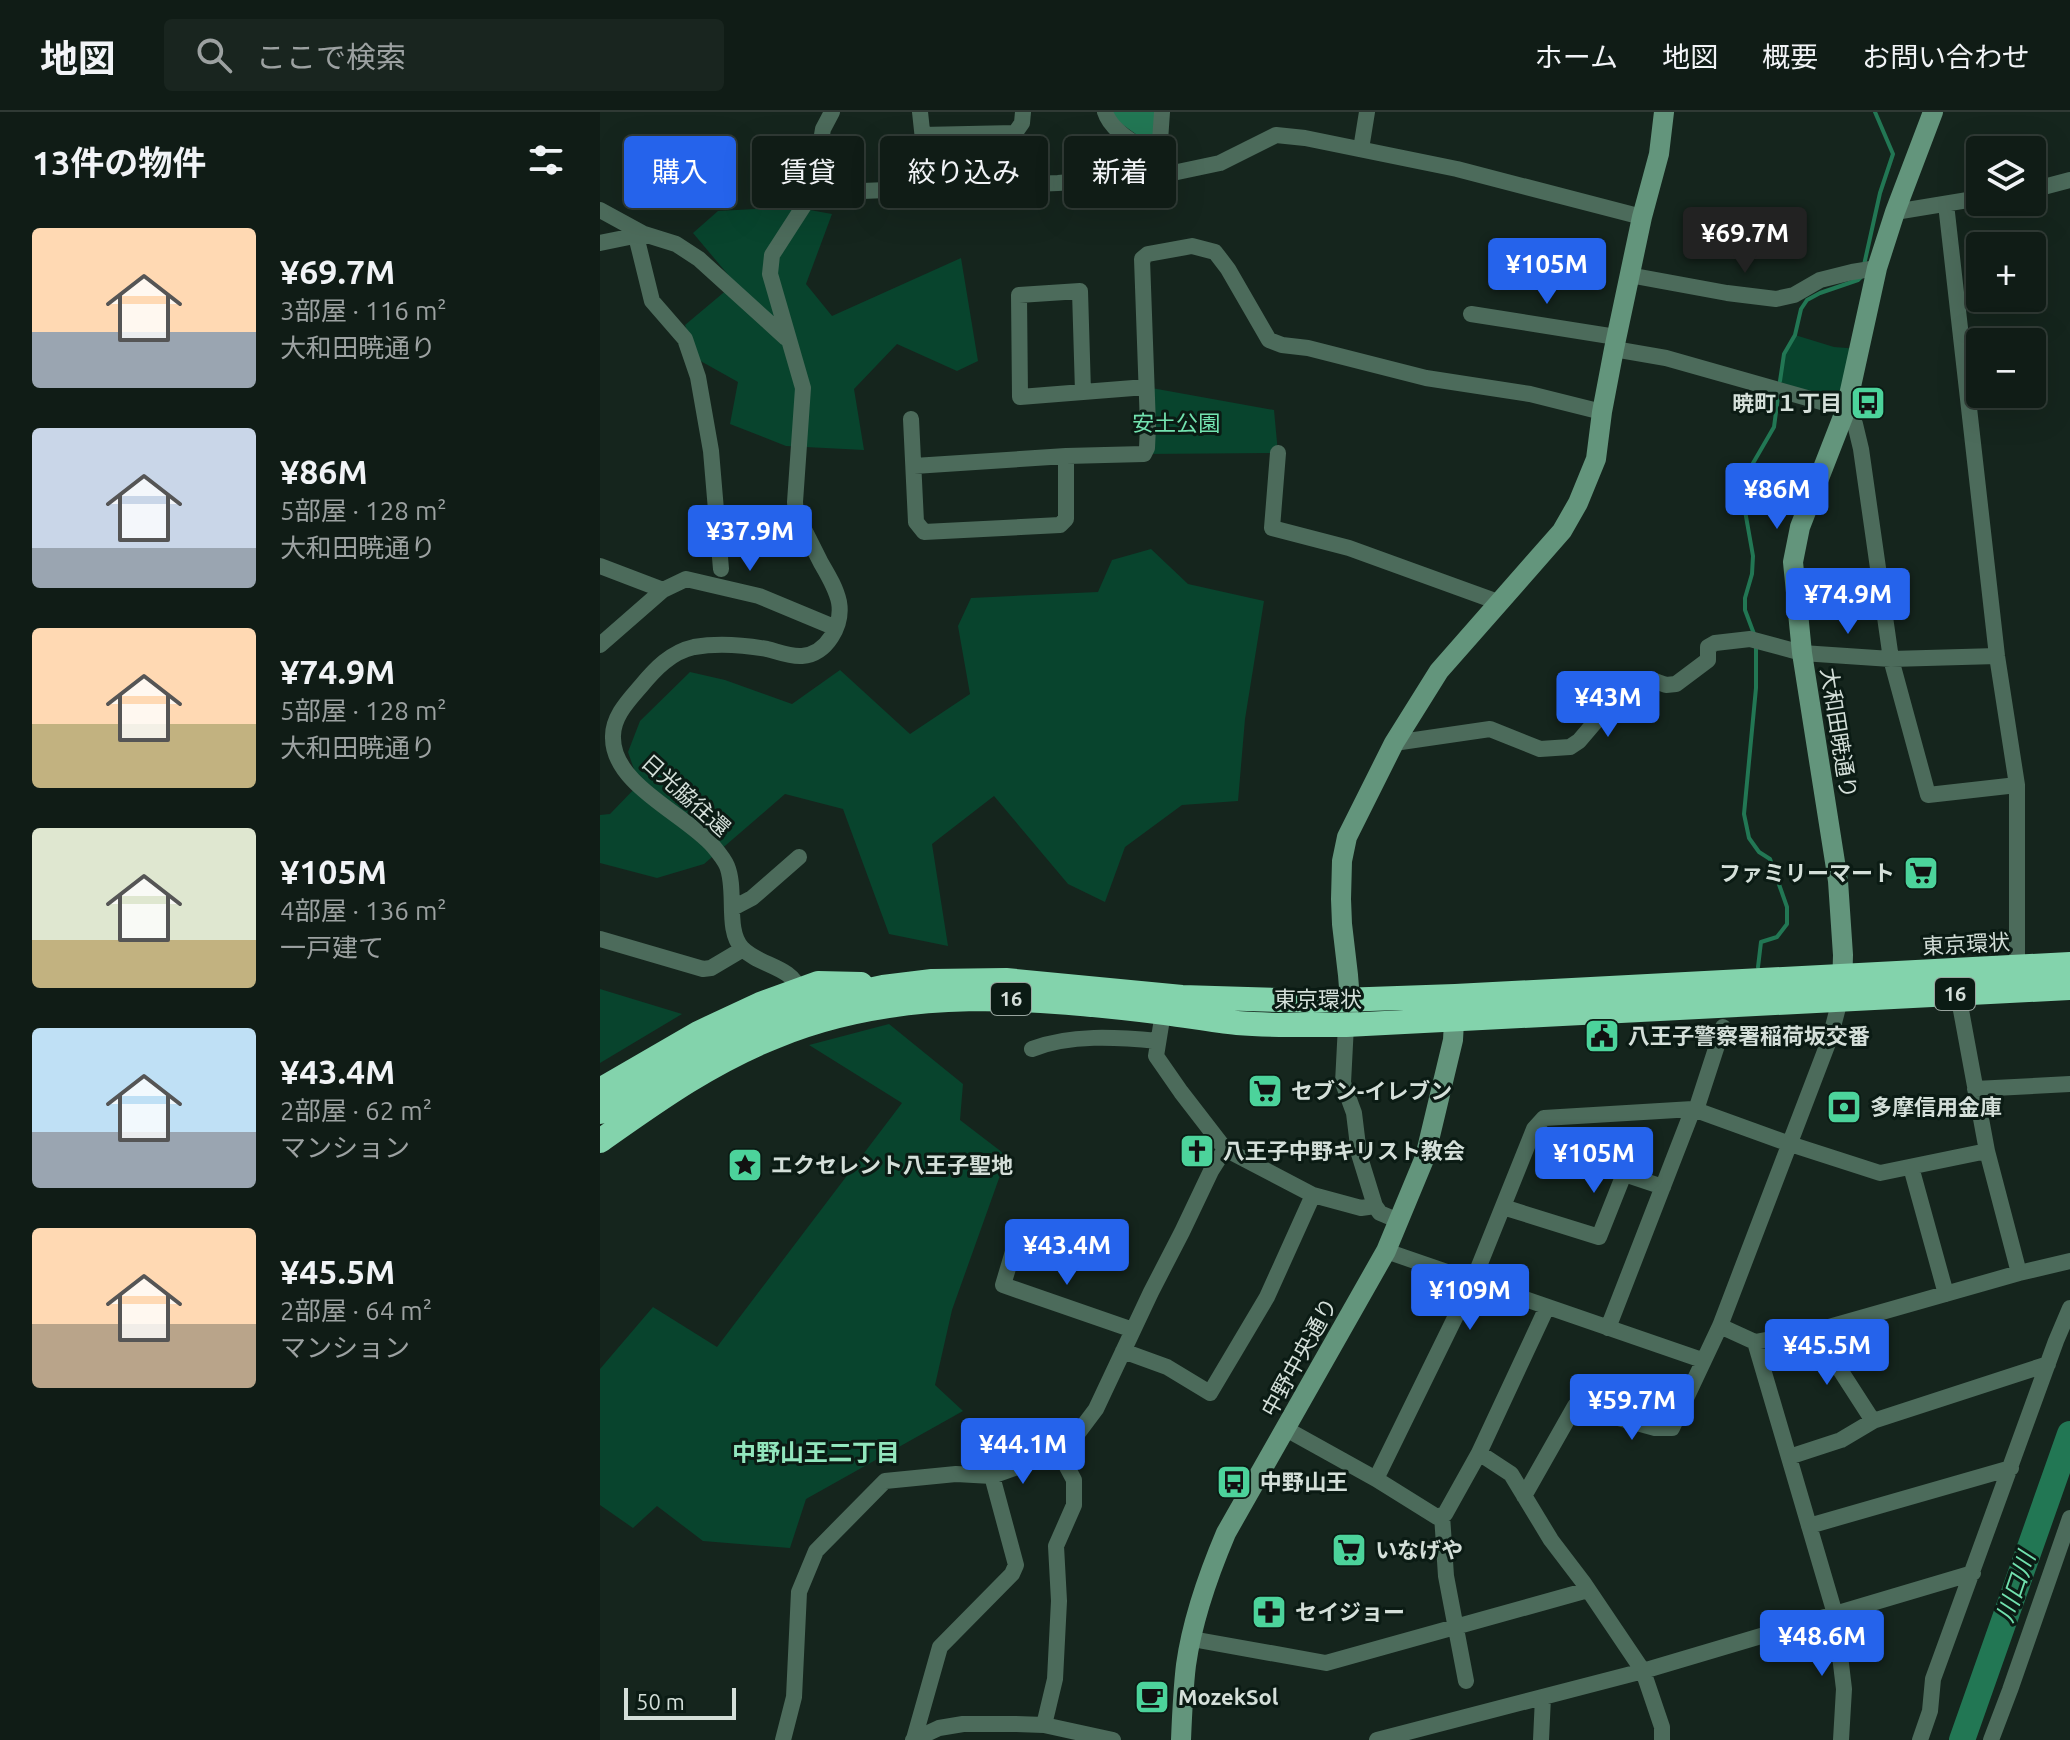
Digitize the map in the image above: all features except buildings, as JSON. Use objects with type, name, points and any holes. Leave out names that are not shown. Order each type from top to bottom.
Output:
[{"type":"highway","name":"東京環状","points":[[600,1141],[661,1097],[729,1057],[790,1031],[872,1008],[936,1000],[1001,998],[1245,1024],[1346,1025],[1455,1008],[1842,988],[2070,964]]},
{"type":"highway","name":"東京環状","points":[[600,1112],[688,1059],[753,1026],[805,1006],[883,987],[932,981],[1006,980],[1182,997],[1350,1000],[1455,1008]]},
{"type":"highway","points":[[600,1090],[713,1025],[810,985],[850,982],[883,987]]},
{"type":"highway","name":"東京環状","points":[[1842,988],[1958,994],[2070,988]]},
{"type":"street","points":[[600,645],[663,590],[686,579],[759,596],[836,628],[839,604],[834,587],[796,514],[803,388],[795,348],[770,274],[772,255],[818,193],[823,129],[832,112]]},
{"type":"street","points":[[920,112],[923,142],[1015,133],[1022,123],[1023,112]]},
{"type":"street","points":[[1105,112],[1105,117],[1122,134],[1141,146],[1160,141],[1162,112]]},
{"type":"street","points":[[1361,149],[1367,112]]},
{"type":"street","points":[[1399,1221],[1380,1213],[1375,1206],[1359,1154],[1354,1113],[1343,1083],[1350,1000],[1342,924],[1343,852],[1347,837],[1394,743],[1439,671],[1562,531],[1578,503],[1596,459],[1615,343],[1659,154],[1664,112]]},
{"type":"street","name":"大和田暁通り","points":[[1842,988],[1838,881],[1802,653],[1793,562],[1800,527],[1846,409],[1868,269],[1895,212],[1933,112]]},
{"type":"street","points":[[864,191],[1058,183],[1168,174],[1220,163],[1276,135],[1305,138],[1457,169],[1642,217]]},
{"type":"street","points":[[2046,186],[2070,180]]},
{"type":"street","points":[[1895,212],[1966,200]]},
{"type":"street","points":[[1946,204],[1997,656],[2017,785],[2017,968]]},
{"type":"street","points":[[600,210],[640,235],[676,244],[699,259],[795,348]]},
{"type":"street","points":[[600,243],[640,235]]},
{"type":"street","points":[[640,235],[652,301],[685,339],[698,377],[711,451],[721,569]]},
{"type":"street","points":[[914,466],[1144,454],[1148,426],[1142,259],[1148,254],[1192,246],[1215,252],[1269,340],[1426,378],[1530,394],[1602,412]]},
{"type":"street","points":[[1629,275],[1776,299],[1794,295],[1820,280],[1868,269]]},
{"type":"street","points":[[1083,392],[1080,291],[1019,295],[1020,397],[1083,392],[1146,387]]},
{"type":"street","points":[[1471,314],[1615,343],[1846,409],[1855,424],[1861,449],[1891,659],[1928,795],[2017,785]]},
{"type":"street","points":[[911,419],[916,522],[924,532],[1060,525],[1066,519],[1066,456]]},
{"type":"street","points":[[1278,453],[1272,528],[1349,548],[1498,602]]},
{"type":"street","points":[[600,566],[663,590]]},
{"type":"street","name":"日光脇往還","points":[[743,949],[734,932],[732,888],[724,860],[711,844],[623,768],[614,753],[612,734],[619,714],[650,674],[681,651],[694,647],[738,645],[791,656],[807,656],[820,649],[836,628]]},
{"type":"street","points":[[1394,743],[1490,729],[1540,749],[1570,747],[1579,741],[1619,694],[1642,680],[1676,684],[1708,660],[1708,647],[1715,643],[1750,639],[1802,653],[1891,659],[1997,656]]},
{"type":"street","points":[[733,908],[752,898],[799,857]]},
{"type":"street","points":[[600,939],[703,969],[711,968],[743,949],[791,975],[799,990]]},
{"type":"street","points":[[1524,1496],[1575,1406],[1655,1428],[1672,1428],[1720,1326],[1830,1038],[1842,988]]},
{"type":"street","points":[[1958,994],[1987,1151],[2019,1273]]},
{"type":"street","name":"中野中央通り","points":[[1181,1740],[1186,1662],[1210,1573],[1226,1533],[1386,1251],[1425,1157],[1453,1040],[1455,1008]]},
{"type":"street","points":[[1163,1013],[1156,1056],[1225,1149],[1313,1195],[1361,1208],[1375,1206]]},
{"type":"street","points":[[1608,1328],[1695,1109],[1723,1027]]},
{"type":"street","points":[[1032,1049],[1047,1043],[1092,1038],[1158,1041]]},
{"type":"street","points":[[1975,1089],[2070,1084]]},
{"type":"street","points":[[1376,1479],[1473,1281],[1534,1129],[1544,1118],[1695,1109],[1880,1173],[1987,1151]]},
{"type":"street","points":[[783,1740],[794,1697],[799,1592],[816,1551],[885,1481],[956,1474],[992,1476],[1058,1450],[1078,1433],[1096,1409],[1211,1171],[1225,1149]]},
{"type":"street","points":[[1911,1167],[1946,1294]]},
{"type":"street","points":[[1503,1207],[1599,1237],[1624,1174],[1663,1187]]},
{"type":"street","points":[[1123,1351],[1167,1367],[1210,1393],[1267,1297],[1313,1195]]},
{"type":"street","points":[[1018,1235],[1003,1285],[1133,1330]]},
{"type":"street","points":[[1386,1251],[1702,1360]]},
{"type":"street","points":[[1720,1326],[1755,1342],[1815,1331],[2070,1261]]},
{"type":"street","points":[[1286,1429],[1437,1517],[1445,1514],[1479,1453],[1547,1307]]},
{"type":"street","points":[[1920,1740],[1930,1711],[1933,1679],[2070,1308]]},
{"type":"street","points":[[1815,1331],[1873,1421]]},
{"type":"street","points":[[1755,1342],[1835,1614],[1844,1689],[1841,1740]]},
{"type":"street","points":[[1789,1457],[1841,1440],[1873,1421],[2048,1364]]},
{"type":"street","points":[[1044,1725],[1055,1679],[1059,1601],[1056,1546],[1074,1505],[1074,1480],[1058,1450]]},
{"type":"street","points":[[1479,1453],[1511,1474],[1551,1540],[1643,1671],[1662,1727],[1662,1740]]},
{"type":"street","points":[[1809,1526],[2011,1468]]},
{"type":"street","points":[[913,1740],[940,1647],[1012,1574],[1016,1565],[992,1476]]},
{"type":"street","points":[[1442,1515],[1446,1576],[1466,1681]]},
{"type":"street","points":[[1991,1740],[2070,1518]]},
{"type":"street","points":[[1377,1740],[1643,1671],[1973,1573]]},
{"type":"street","points":[[1192,1639],[1326,1663],[1588,1590]]},
{"type":"street","points":[[1541,1740],[1543,1697]]},
{"type":"street","points":[[913,1740],[939,1728],[963,1724],[1044,1725],[1113,1740]]},
{"type":"green space","points":[[799,208],[832,214],[806,284],[832,316],[961,258],[978,361],[957,371],[897,344],[854,389],[864,450],[786,446],[730,424],[738,382],[697,359],[685,325],[735,283],[693,233],[718,211]]},
{"type":"green space","points":[[1795,335],[1834,347],[1860,349],[1846,409],[1779,388],[1784,354]]},
{"type":"green space","name":"安土公園","points":[[1146,387],[1274,410],[1278,453],[1144,454]]},
{"type":"green space","points":[[1151,549],[1188,584],[1264,601],[1245,719],[1238,801],[1182,805],[1125,847],[1105,902],[1068,884],[994,796],[932,844],[948,946],[889,934],[843,809],[785,794],[704,864],[657,878],[600,863],[600,815],[610,814],[639,784],[628,752],[640,721],[690,672],[725,680],[792,704],[840,670],[910,734],[970,694],[958,626],[971,598],[1098,592],[1112,560]]},
{"type":"green space","points":[[600,989],[682,1014],[600,1063]]},
{"type":"green space","points":[[889,1024],[963,1084],[960,1120],[1007,1156],[952,1310],[935,1385],[963,1411],[806,1499],[790,1548],[703,1541],[657,1506],[633,1528],[600,1505],[600,1369],[653,1307],[717,1347],[902,1103],[809,1045]]},
{"type":"shaded area","points":[[1105,112],[1162,112],[1154,136],[1138,136]]},
{"type":"waterway","points":[[1864,265],[1880,193],[1893,154],[1875,112]]},
{"type":"waterway","points":[[1780,381],[1784,354],[1795,335],[1801,309],[1807,300],[1861,277]]},
{"type":"waterway","points":[[1754,634],[1745,610],[1753,556],[1744,505],[1745,477],[1774,427],[1778,397]]},
{"type":"waterway","points":[[1756,646],[1756,688],[1744,814],[1749,838],[1759,852],[1770,859],[1787,907],[1787,924],[1777,937],[1761,942],[1758,967]]},
{"type":"waterway","name":"川口川","points":[[1962,1740],[2070,1434]]},
{"type":"place","name":"暁町１丁目","points":[[1868,403]]},
{"type":"place","name":"ファミリーマート","points":[[1921,873]]},
{"type":"place","name":"八王子警察署稲荷坂交番","points":[[1602,1036]]},
{"type":"place","name":"セブン-イレブン","points":[[1265,1091]]},
{"type":"place","name":"多摩信用金庫","points":[[1844,1107]]},
{"type":"place","name":"八王子中野キリスト教会","points":[[1197,1151]]},
{"type":"place","name":"エクセレント八王子聖地","points":[[745,1165]]},
{"type":"place","name":"中野山王","points":[[1234,1482]]},
{"type":"place","name":"いなげや","points":[[1349,1550]]},
{"type":"place","name":"セイジョー","points":[[1269,1612]]},
{"type":"place","name":"MozekSol","points":[[1152,1697]]},
{"type":"district","name":"中野山王二丁目","points":[[816,1453]]}]
